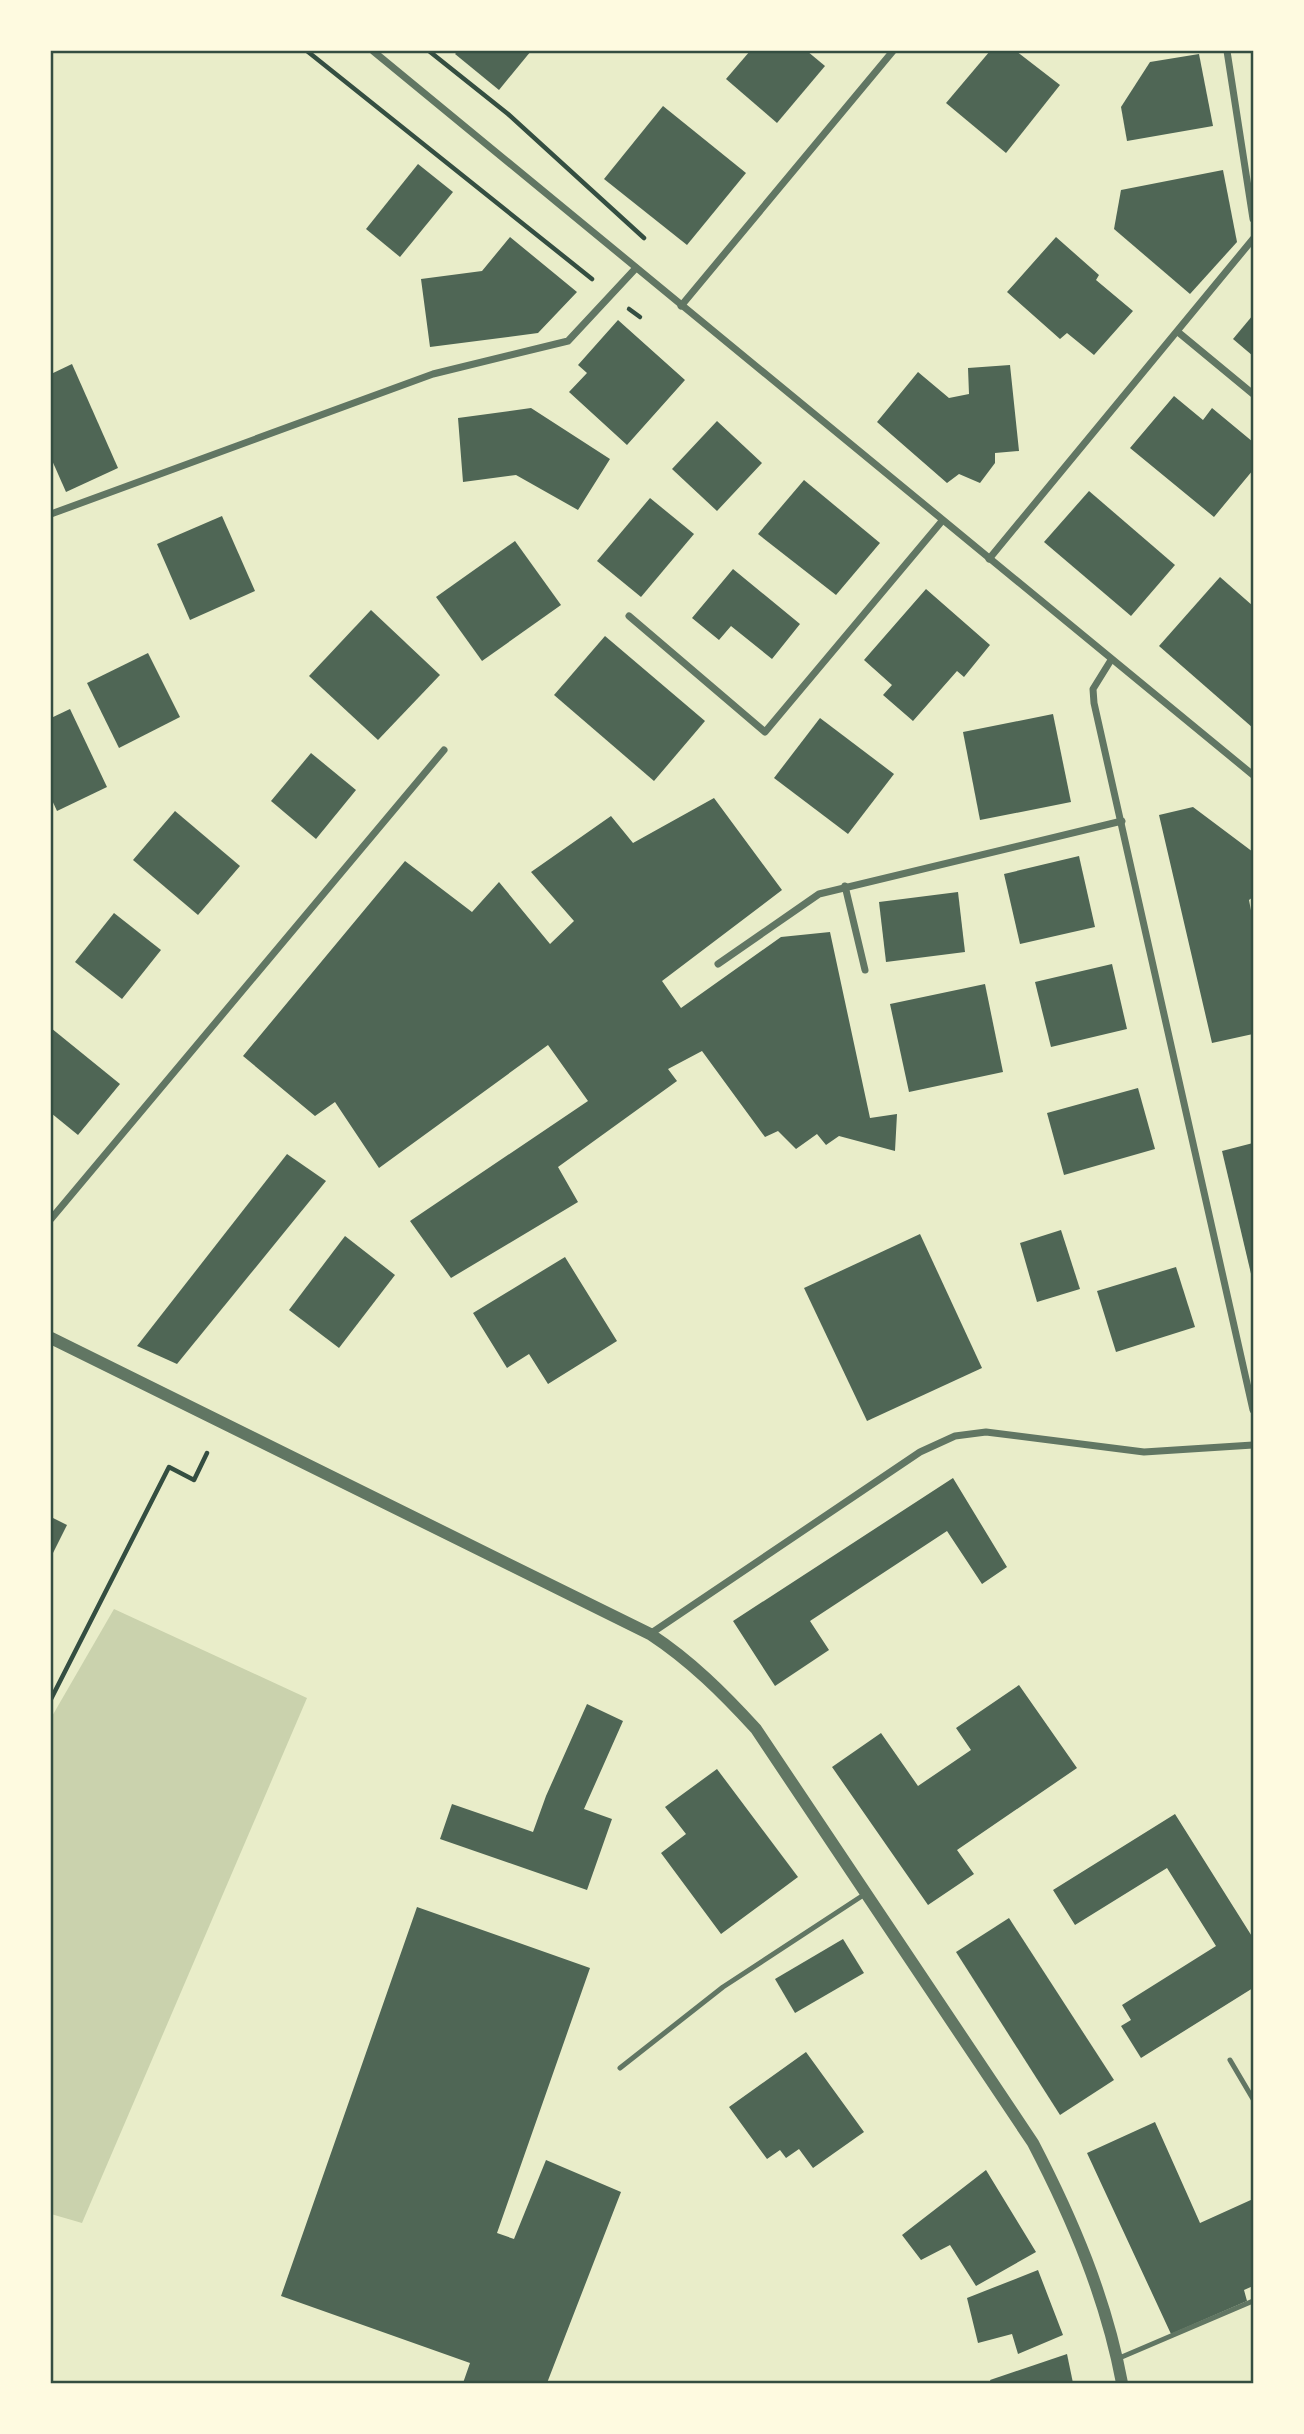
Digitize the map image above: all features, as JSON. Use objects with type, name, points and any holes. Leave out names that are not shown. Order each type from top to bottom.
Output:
[{"type":"street","points":[[373,51],[1253,775]]},
{"type":"street","points":[[681,306],[893,51]]},
{"type":"street","points":[[1227,51],[1253,219]]},
{"type":"street","points":[[989,559],[1253,239]]},
{"type":"street","points":[[51,514],[433,373],[568,341],[636,268]]},
{"type":"street","points":[[1178,332],[1253,394]]},
{"type":"street","points":[[629,615],[765,732],[942,521]]},
{"type":"street","points":[[1111,660],[1093,689],[1094,703],[1253,1410]]},
{"type":"street","points":[[51,1219],[444,750]]},
{"type":"street","points":[[718,964],[818,894],[1122,821]]},
{"type":"street","points":[[845,886],[864,970]]},
{"type":"street","points":[[51,1338],[650,1634],[681,1655],[720,1688],[756,1729],[1033,2143],[1059,2194],[1091,2269],[1122,2383]]},
{"type":"street","points":[[650,1634],[920,1452],[955,1436],[986,1432],[1144,1452],[1253,1445]]},
{"type":"lane","points":[[620,2068],[723,1987],[867,1893]]},
{"type":"lane","points":[[1230,2060],[1253,2099]]},
{"type":"lane","points":[[1117,2359],[1253,2301]]},
{"type":"path","points":[[307,51],[522,219],[640,317]]},
{"type":"path","points":[[429,51],[508,114],[650,243]]},
{"type":"path","points":[[51,1699],[169,1467],[194,1480],[207,1453]]},
{"type":"green space","points":[[114,1609],[307,1698],[82,2223],[51,2214],[51,1718]]},
{"type":"building","points":[[458,51],[531,51],[499,90],[455,54]]},
{"type":"building","points":[[750,51],[807,51],[825,66],[777,123],[726,79]]},
{"type":"building","points":[[990,51],[1016,51],[1060,85],[1006,153],[946,103]]},
{"type":"building","points":[[1199,54],[1213,126],[1127,141],[1121,107],[1150,62]]},
{"type":"building","points":[[663,106],[746,173],[687,245],[604,179]]},
{"type":"building","points":[[418,164],[453,192],[400,257],[366,229]]},
{"type":"building","points":[[1223,170],[1237,242],[1190,294],[1114,229],[1121,190]]},
{"type":"building","points":[[510,237],[577,292],[538,333],[430,347],[421,279],[482,271]]},
{"type":"building","points":[[1056,237],[1099,275],[1096,280],[1133,311],[1094,355],[1067,333],[1060,339],[1007,292]]},
{"type":"building","points":[[1253,315],[1253,356],[1233,339]]},
{"type":"building","points":[[618,320],[685,380],[627,445],[569,392],[587,373],[578,365]]},
{"type":"building","points":[[72,364],[118,468],[66,492],[51,458],[51,374]]},
{"type":"building","points":[[1010,365],[1019,451],[995,453],[995,463],[980,483],[959,474],[947,483],[877,422],[918,372],[949,398],[969,394],[968,368]]},
{"type":"building","points":[[1174,396],[1203,420],[1212,408],[1253,442],[1253,470],[1214,517],[1130,448]]},
{"type":"building","points":[[531,408],[610,459],[578,510],[516,475],[463,482],[458,418]]},
{"type":"building","points":[[717,421],[762,463],[717,511],[672,469]]},
{"type":"building","points":[[804,480],[880,543],[836,595],[758,534]]},
{"type":"building","points":[[1089,491],[1175,565],[1131,616],[1044,542]]},
{"type":"building","points":[[650,498],[694,534],[641,597],[597,561]]},
{"type":"building","points":[[222,516],[255,591],[190,620],[157,544]]},
{"type":"building","points":[[515,541],[561,605],[482,661],[436,597]]},
{"type":"building","points":[[733,569],[800,624],[772,659],[731,626],[719,640],[692,618]]},
{"type":"building","points":[[1220,577],[1253,606],[1253,728],[1159,646]]},
{"type":"building","points":[[926,589],[990,645],[964,677],[957,671],[913,721],[883,695],[892,685],[864,660]]},
{"type":"building","points":[[371,610],[440,675],[378,740],[309,676]]},
{"type":"building","points":[[605,636],[705,721],[654,781],[554,695]]},
{"type":"building","points":[[148,653],[180,717],[119,748],[87,683]]},
{"type":"building","points":[[70,709],[107,787],[57,811],[51,798],[51,718]]},
{"type":"building","points":[[1053,714],[1071,802],[980,820],[963,732]]},
{"type":"building","points":[[820,718],[894,774],[848,834],[774,778]]},
{"type":"building","points":[[311,753],[356,790],[316,839],[271,801]]},
{"type":"building","points":[[714,798],[782,890],[662,981],[681,1008],[781,937],[830,932],[870,1118],[897,1114],[895,1151],[839,1136],[826,1145],[817,1134],[796,1149],[778,1131],[765,1137],[702,1051],[668,1069],[677,1081],[558,1167],[578,1202],[451,1278],[410,1221],[588,1101],[548,1045],[379,1168],[335,1102],[315,1116],[243,1056],[405,861],[472,912],[499,882],[550,944],[574,921],[531,872],[611,816],[633,843]]},
{"type":"building","points":[[1193,807],[1253,852],[1253,897],[1249,900],[1253,921],[1253,1034],[1212,1043],[1159,815]]},
{"type":"building","points":[[175,811],[240,866],[198,915],[133,860]]},
{"type":"building","points":[[1079,856],[1095,927],[1020,944],[1004,874]]},
{"type":"building","points":[[958,892],[965,952],[886,962],[879,902]]},
{"type":"building","points":[[114,913],[161,950],[122,999],[75,962]]},
{"type":"building","points":[[1112,964],[1127,1029],[1051,1047],[1035,982]]},
{"type":"building","points":[[985,984],[1003,1072],[909,1092],[890,1004]]},
{"type":"building","points":[[51,1028],[120,1084],[78,1135],[51,1113]]},
{"type":"building","points":[[1138,1088],[1155,1149],[1064,1175],[1047,1113]]},
{"type":"building","points":[[1253,1143],[1253,1278],[1252,1278],[1222,1151]]},
{"type":"building","points":[[287,1154],[326,1181],[177,1364],[137,1346]]},
{"type":"building","points":[[1061,1230],[1080,1289],[1037,1302],[1020,1243]]},
{"type":"building","points":[[920,1234],[982,1368],[867,1421],[804,1288]]},
{"type":"building","points":[[345,1236],[395,1275],[339,1348],[289,1310]]},
{"type":"building","points":[[565,1257],[617,1341],[548,1384],[529,1354],[507,1368],[473,1313]]},
{"type":"building","points":[[1176,1267],[1195,1327],[1116,1352],[1097,1291]]},
{"type":"building","points":[[953,1478],[1007,1567],[982,1584],[947,1531],[810,1621],[829,1650],[775,1686],[733,1621]]},
{"type":"building","points":[[51,1517],[67,1525],[51,1557]]},
{"type":"building","points":[[1019,1685],[1077,1768],[957,1850],[974,1874],[928,1905],[832,1767],[881,1733],[918,1786],[971,1750],[956,1728]]},
{"type":"building","points":[[587,1704],[623,1721],[584,1809],[612,1819],[587,1890],[440,1839],[452,1804],[533,1832]]},
{"type":"building","points":[[717,1769],[798,1877],[721,1934],[661,1853],[686,1834],[665,1807]]},
{"type":"building","points":[[1175,1814],[1253,1938],[1253,1988],[1141,2058],[1121,2026],[1131,2020],[1122,2005],[1216,1946],[1167,1868],[1075,1925],[1053,1890]]},
{"type":"building","points":[[417,1907],[590,1968],[497,2233],[514,2239],[546,2160],[621,2192],[547,2383],[463,2383],[470,2363],[281,2296]]},
{"type":"building","points":[[1009,1918],[1114,2080],[1060,2115],[956,1952]]},
{"type":"building","points":[[843,1939],[864,1973],[795,2013],[775,1979]]},
{"type":"building","points":[[806,2052],[864,2132],[813,2168],[799,2149],[786,2158],[780,2150],[767,2159],[729,2107]]},
{"type":"building","points":[[1155,2122],[1200,2223],[1253,2199],[1253,2286],[1244,2290],[1247,2301],[1171,2334],[1087,2153]]},
{"type":"building","points":[[986,2170],[1036,2252],[976,2286],[950,2245],[921,2260],[902,2235]]},
{"type":"building","points":[[1038,2270],[1063,2335],[1018,2354],[1012,2334],[978,2343],[967,2298]]},
{"type":"building","points":[[1067,2354],[1073,2383],[991,2383],[990,2380]]}]
